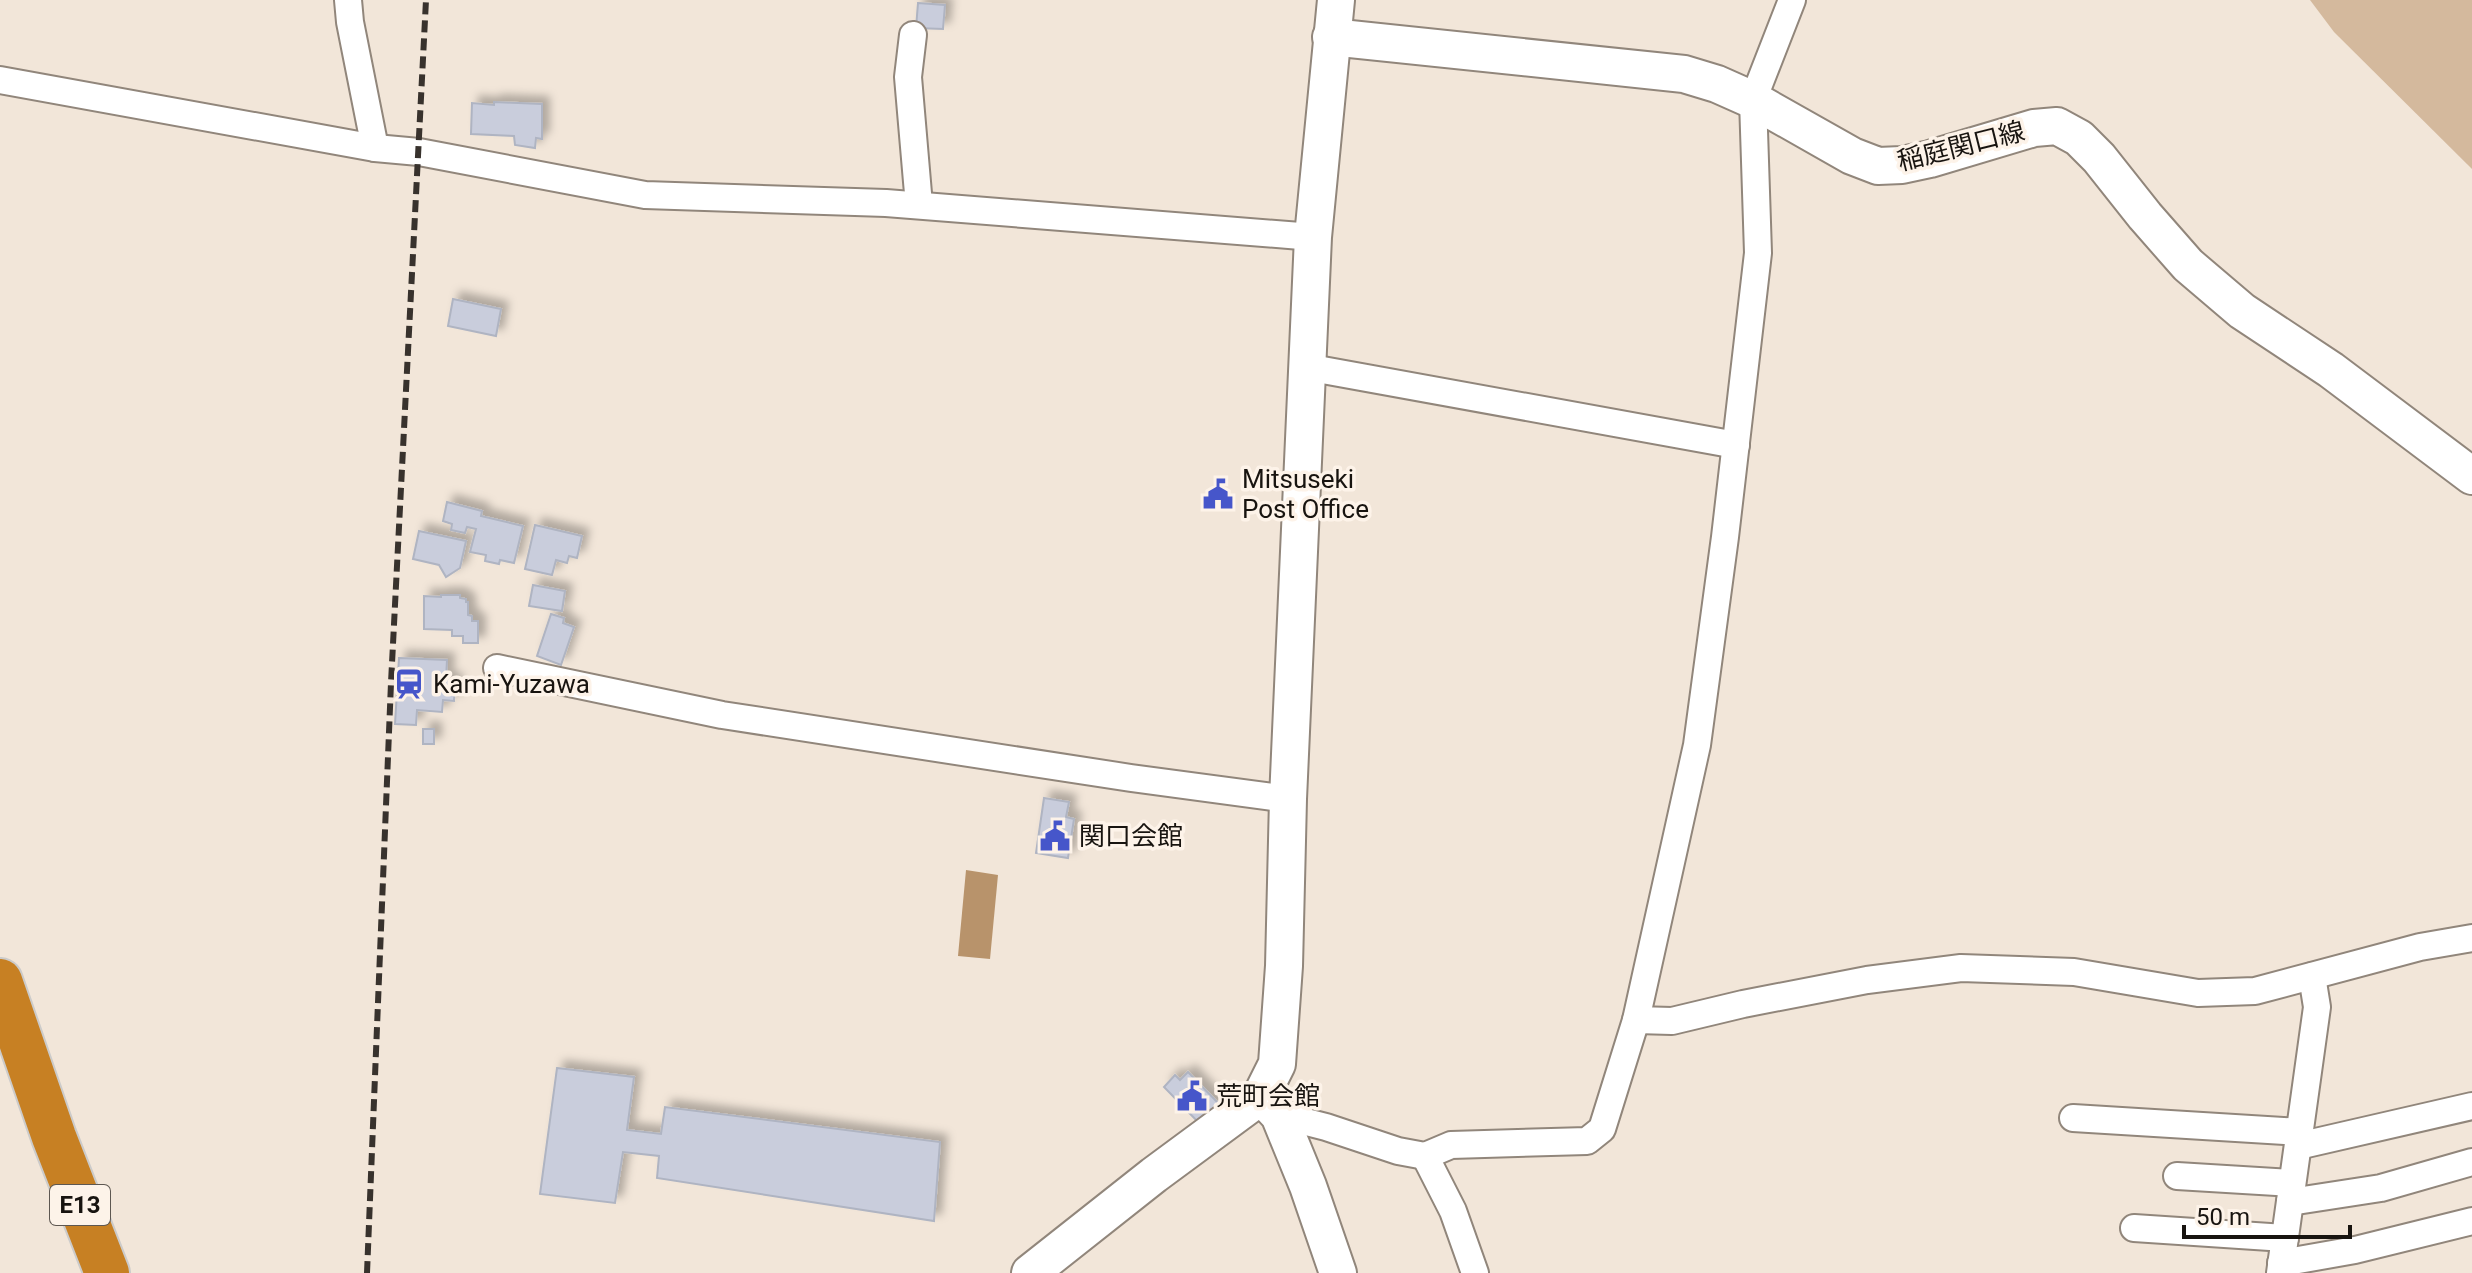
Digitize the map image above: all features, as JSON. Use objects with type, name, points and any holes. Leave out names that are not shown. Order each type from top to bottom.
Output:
[{"type":"highway","name":"E13","points":[[0,981],[54,1137],[107,1273]]},
{"type":"highway","points":[[0,1014],[54,1137]]},
{"type":"street","points":[[348,0],[375,148]]},
{"type":"street","points":[[1336,0],[1313,237],[1288,799],[1284,966],[1277,1064],[1270,1106],[1308,1186],[1338,1273]]},
{"type":"street","points":[[1270,1106],[1398,1151],[1425,1156],[1451,1145],[1587,1141],[1602,1129],[1636,1020],[1697,745],[1758,253],[1753,100],[1792,0]]},
{"type":"street","points":[[913,35],[908,77],[919,205]]},
{"type":"street","name":"稲庭関口線","points":[[1331,37],[1684,74],[1753,100],[1852,156],[1878,166],[1930,159],[2034,128],[2057,126],[2079,138],[2188,265],[2242,311],[2331,370],[2472,476]]},
{"type":"street","points":[[0,80],[375,148],[419,152],[645,195],[919,205],[1313,237]]},
{"type":"street","points":[[1306,367],[1736,445]]},
{"type":"street","points":[[497,668],[722,715],[1288,799]]},
{"type":"street","points":[[1636,1020],[1672,1021],[1852,983],[1961,968],[2074,972],[2198,993],[2255,991],[2420,947],[2472,938]]},
{"type":"street","points":[[2282,1258],[2317,1007],[2312,976]]},
{"type":"street","points":[[1030,1273],[1154,1175],[1270,1106]]},
{"type":"street","points":[[2073,1118],[2299,1139],[2472,1106]]},
{"type":"street","points":[[1425,1156],[1453,1211],[1475,1273]]},
{"type":"street","points":[[2177,1176],[2291,1193],[2381,1188],[2472,1162]]},
{"type":"street","points":[[2134,1228],[2282,1258],[2355,1250],[2472,1221]]},
{"type":"shaded area","points":[[2310,0],[2472,0],[2472,169],[2334,32]]},
{"type":"shaded area","points":[[966,870],[998,875],[990,959],[958,956]]},
{"type":"building","points":[[918,3],[945,5],[943,29],[916,28]]},
{"type":"building","points":[[494,102],[542,104],[542,139],[536,138],[535,148],[515,145],[514,136],[471,134],[472,103],[494,105]]},
{"type":"building","points":[[453,299],[501,309],[496,336],[448,326]]},
{"type":"building","points":[[447,502],[482,511],[481,516],[523,526],[514,563],[485,561],[486,555],[470,552],[476,529],[467,527],[465,533],[451,530],[452,524],[443,521]]},
{"type":"building","points":[[535,525],[582,536],[577,558],[569,556],[567,563],[556,560],[552,575],[525,569]]},
{"type":"building","points":[[419,531],[466,541],[460,568],[446,577],[439,565],[413,559]]},
{"type":"building","points":[[533,585],[565,591],[562,611],[529,606]]},
{"type":"building","points":[[460,595],[460,598],[466,599],[468,615],[472,616],[472,621],[478,621],[478,643],[463,643],[463,636],[452,636],[452,630],[424,629],[424,596]]},
{"type":"building","points":[[551,614],[564,618],[563,623],[574,627],[561,665],[537,656]]},
{"type":"building","points":[[399,658],[447,660],[446,680],[455,680],[454,701],[443,700],[442,712],[417,710],[416,725],[395,724]]},
{"type":"building","points":[[423,729],[434,729],[434,744],[423,744]]},
{"type":"building","name":"関口会館","points":[[1044,798],[1069,802],[1066,817],[1074,819],[1068,858],[1036,853]]},
{"type":"building","points":[[557,1068],[634,1077],[627,1130],[661,1134],[665,1107],[940,1142],[934,1221],[657,1178],[659,1156],[623,1152],[615,1203],[540,1194]]},
{"type":"building","name":"荒町会館","points":[[1188,1072],[1220,1105],[1200,1124],[1164,1087],[1175,1075],[1180,1080]]},
{"type":"railway","points":[[367,1273],[391,683],[426,0]]},
{"type":"place","name":"Mitsuseki Post Office","points":[[1218,494]]},
{"type":"place","name":"Kami-Yuzawa","points":[[409,684]]},
{"type":"place","name":"関口会館","points":[[1055,836]]},
{"type":"place","name":"荒町会館","points":[[1192,1096]]}]
